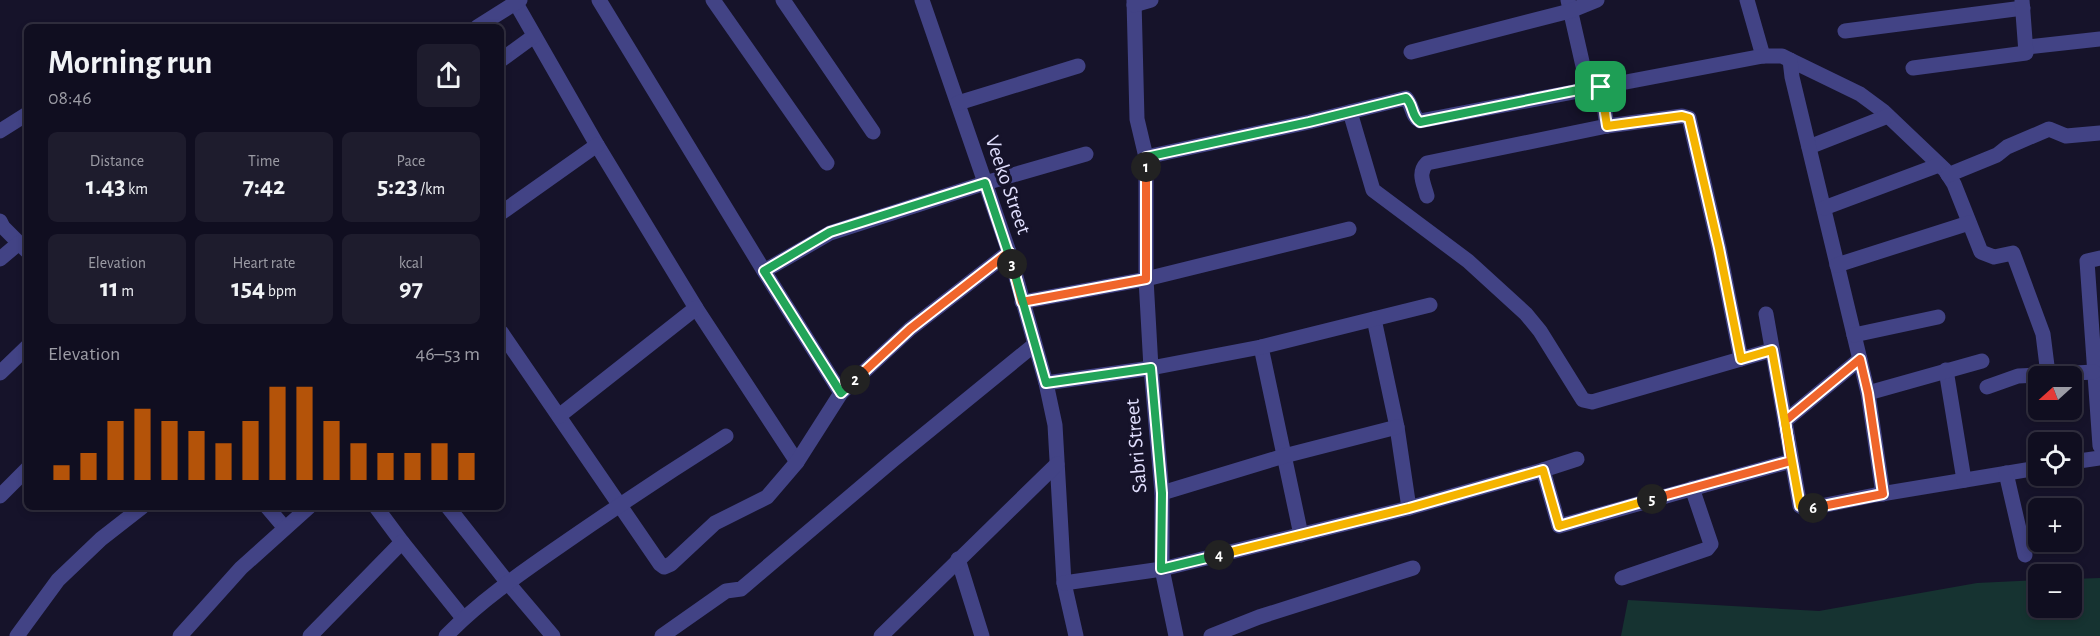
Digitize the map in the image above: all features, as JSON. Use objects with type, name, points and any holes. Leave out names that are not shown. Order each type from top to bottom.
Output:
[{"type":"street","points":[[599,0],[841,393]]},
{"type":"street","points":[[713,0],[827,163]]},
{"type":"street","points":[[783,0],[873,132]]},
{"type":"street","name":"Veeko Street","points":[[924,0],[1009,252],[1046,383],[1055,425],[1064,583],[1076,636]]},
{"type":"street","points":[[1134,3],[1151,0]]},
{"type":"street","points":[[1412,52],[1569,5],[1597,0]]},
{"type":"street","points":[[1747,0],[1763,56]]},
{"type":"street","points":[[482,24],[517,1],[534,36],[597,145],[696,308],[797,462]]},
{"type":"street","name":"Sabri Street","points":[[1134,3],[1137,119],[1146,157],[1146,279],[1162,493],[1161,569],[1176,636]]},
{"type":"street","points":[[1845,31],[2023,4],[2026,53],[1913,68]]},
{"type":"street","points":[[1569,5],[1607,126]]},
{"type":"street","points":[[504,58],[534,36]]},
{"type":"street","points":[[2027,47],[2100,39]]},
{"type":"street","points":[[1146,157],[1406,98],[1410,101],[1414,115],[1420,122],[1763,56],[1782,56],[1860,94],[1888,116],[1944,170],[1981,252],[1994,257],[2013,253],[2043,334],[2047,366]]},
{"type":"street","points":[[1790,60],[1792,77],[1868,393],[1883,494]]},
{"type":"street","points":[[958,102],[1078,66]]},
{"type":"street","points":[[1350,112],[1373,190],[1468,261],[1526,314],[1540,331],[1583,400],[1592,402],[1772,350]]},
{"type":"street","points":[[0,131],[24,116]]},
{"type":"street","points":[[1427,196],[1421,174],[1422,168],[1427,163],[1607,126],[1682,116],[1689,118],[1717,237],[1741,359]]},
{"type":"street","points":[[1809,147],[1888,116]]},
{"type":"street","points":[[1824,208],[1997,155],[2007,147],[2049,129],[2066,136],[2100,133]]},
{"type":"street","points":[[504,211],[597,145]]},
{"type":"street","points":[[764,271],[830,232],[1086,154]]},
{"type":"street","points":[[0,221],[23,247],[0,259]]},
{"type":"street","points":[[1838,265],[1969,223]]},
{"type":"street","points":[[1022,302],[1146,279],[1349,229]]},
{"type":"street","points":[[504,336],[664,567],[671,564],[715,523],[767,497],[797,462],[841,393],[910,329],[1009,252]]},
{"type":"street","points":[[2100,258],[2086,261],[2096,367],[2100,446]]},
{"type":"street","points":[[1046,383],[1151,368],[1261,347],[1430,305]]},
{"type":"street","points":[[559,416],[696,308]]},
{"type":"street","points":[[1766,314],[1800,506],[1806,509],[2028,470]]},
{"type":"street","points":[[1854,335],[1938,317]]},
{"type":"street","points":[[1374,319],[1397,427],[1409,508]]},
{"type":"street","points":[[662,636],[726,591],[741,589],[893,460],[1034,345]]},
{"type":"street","points":[[1261,347],[1300,535]]},
{"type":"street","points":[[0,372],[24,350]]},
{"type":"street","points":[[1785,421],[1860,359]]},
{"type":"street","points":[[1868,393],[1982,361]]},
{"type":"street","points":[[1946,370],[1964,480]]},
{"type":"street","points":[[1987,387],[2018,376],[2028,375]]},
{"type":"street","points":[[1162,493],[1284,456],[1397,427]]},
{"type":"street","points":[[446,636],[464,618],[508,583],[620,504],[726,436]]},
{"type":"street","points":[[2082,461],[2100,458]]},
{"type":"street","points":[[1064,583],[1161,569],[1409,508],[1577,459]]},
{"type":"street","points":[[1543,470],[1559,526],[1791,461]]},
{"type":"street","points":[[881,636],[1057,464]]},
{"type":"street","points":[[0,496],[24,472]]},
{"type":"street","points":[[2006,473],[2025,555]]},
{"type":"street","points":[[1622,578],[1707,549],[1711,544],[1692,488]]},
{"type":"street","points":[[17,636],[58,580],[101,539],[138,510]]},
{"type":"street","points":[[270,510],[284,527]]},
{"type":"street","points":[[180,636],[241,568],[305,510]]},
{"type":"street","points":[[378,510],[464,618]]},
{"type":"street","points":[[450,510],[508,583],[554,636]]},
{"type":"street","points":[[310,636],[402,542]]},
{"type":"street","points":[[958,559],[982,636]]},
{"type":"street","points":[[1211,636],[1259,617],[1413,568]]},
{"type":"green space","points":[[2100,578],[2100,636],[1621,636],[1628,600],[1819,611],[1977,583],[2028,580],[2028,618],[2082,618],[2082,579]]},
{"type":"route","points":[[1601,87],[1420,122],[1416,119],[1410,101],[1406,98],[1309,122],[1146,157],[1146,279],[1022,302],[1009,252],[910,329],[841,393],[764,271],[830,232],[985,183],[1009,252],[1022,302],[1034,345],[1046,383],[1151,368],[1162,493],[1161,569],[1409,508],[1543,470],[1559,526],[1791,461],[1785,421],[1860,359],[1868,393],[1883,494],[1806,509],[1800,506],[1791,461],[1772,350],[1741,359],[1692,123],[1689,118],[1682,116],[1607,126],[1601,87]]}]
